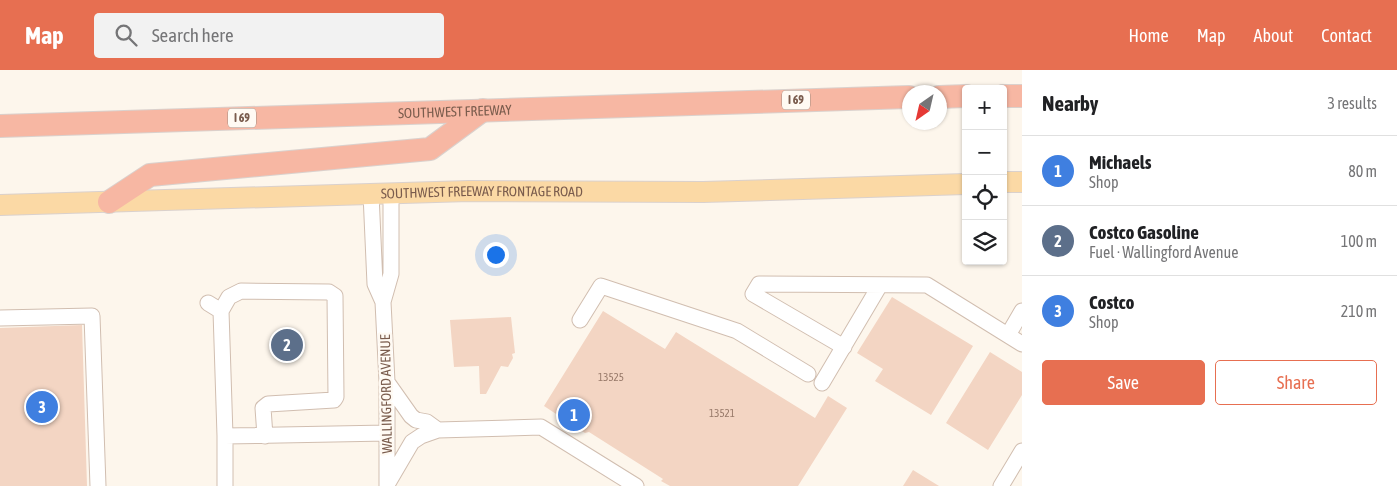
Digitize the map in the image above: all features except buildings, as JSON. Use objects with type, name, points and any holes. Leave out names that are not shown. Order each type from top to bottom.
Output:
[{"type":"highway","points":[[947,97],[962,96]]},
{"type":"highway","points":[[1007,96],[1022,96]]},
{"type":"highway","name":"SOUTHWEST FREEWAY","points":[[0,126],[902,98]]},
{"type":"highway","points":[[109,202],[150,175],[430,149],[483,110]]},
{"type":"main road","points":[[1007,182],[1022,182]]},
{"type":"main road","name":"SOUTHWEST FREEWAY FRONTAGE ROAD","points":[[0,205],[391,193],[703,192],[962,184]]},
{"type":"street","name":"WALLINGFORD AVENUE","points":[[387,485],[387,382],[383,302],[391,274],[391,193]]},
{"type":"street","name":"WALLINGFORD AVENUE","points":[[371,194],[375,284],[383,302]]},
{"type":"street","points":[[844,347],[753,294],[759,284],[927,285],[1022,344]]},
{"type":"street","points":[[822,383],[880,285]]},
{"type":"street","points":[[580,320],[601,286],[737,331],[808,374]]},
{"type":"street","points":[[225,486],[226,436],[221,311],[229,297],[241,291],[329,292],[335,296],[336,397],[334,400],[268,404],[264,408],[265,436]]},
{"type":"street","points":[[208,303],[221,311]]},
{"type":"street","points":[[1008,335],[1022,311]]},
{"type":"street","points":[[0,318],[92,316],[98,486]]},
{"type":"street","points":[[387,382],[411,416],[416,420],[427,422],[438,430]]},
{"type":"street","points":[[387,485],[412,442],[438,430],[541,427],[636,486]]},
{"type":"street","points":[[226,436],[387,433]]},
{"type":"street","points":[[1001,486],[1022,451]]},
{"type":"place","name":"Costco Gasoline","points":[[287,345]]},
{"type":"place","name":"Costco","points":[[42,407]]},
{"type":"place","name":"Michaels","points":[[574,415]]}]
